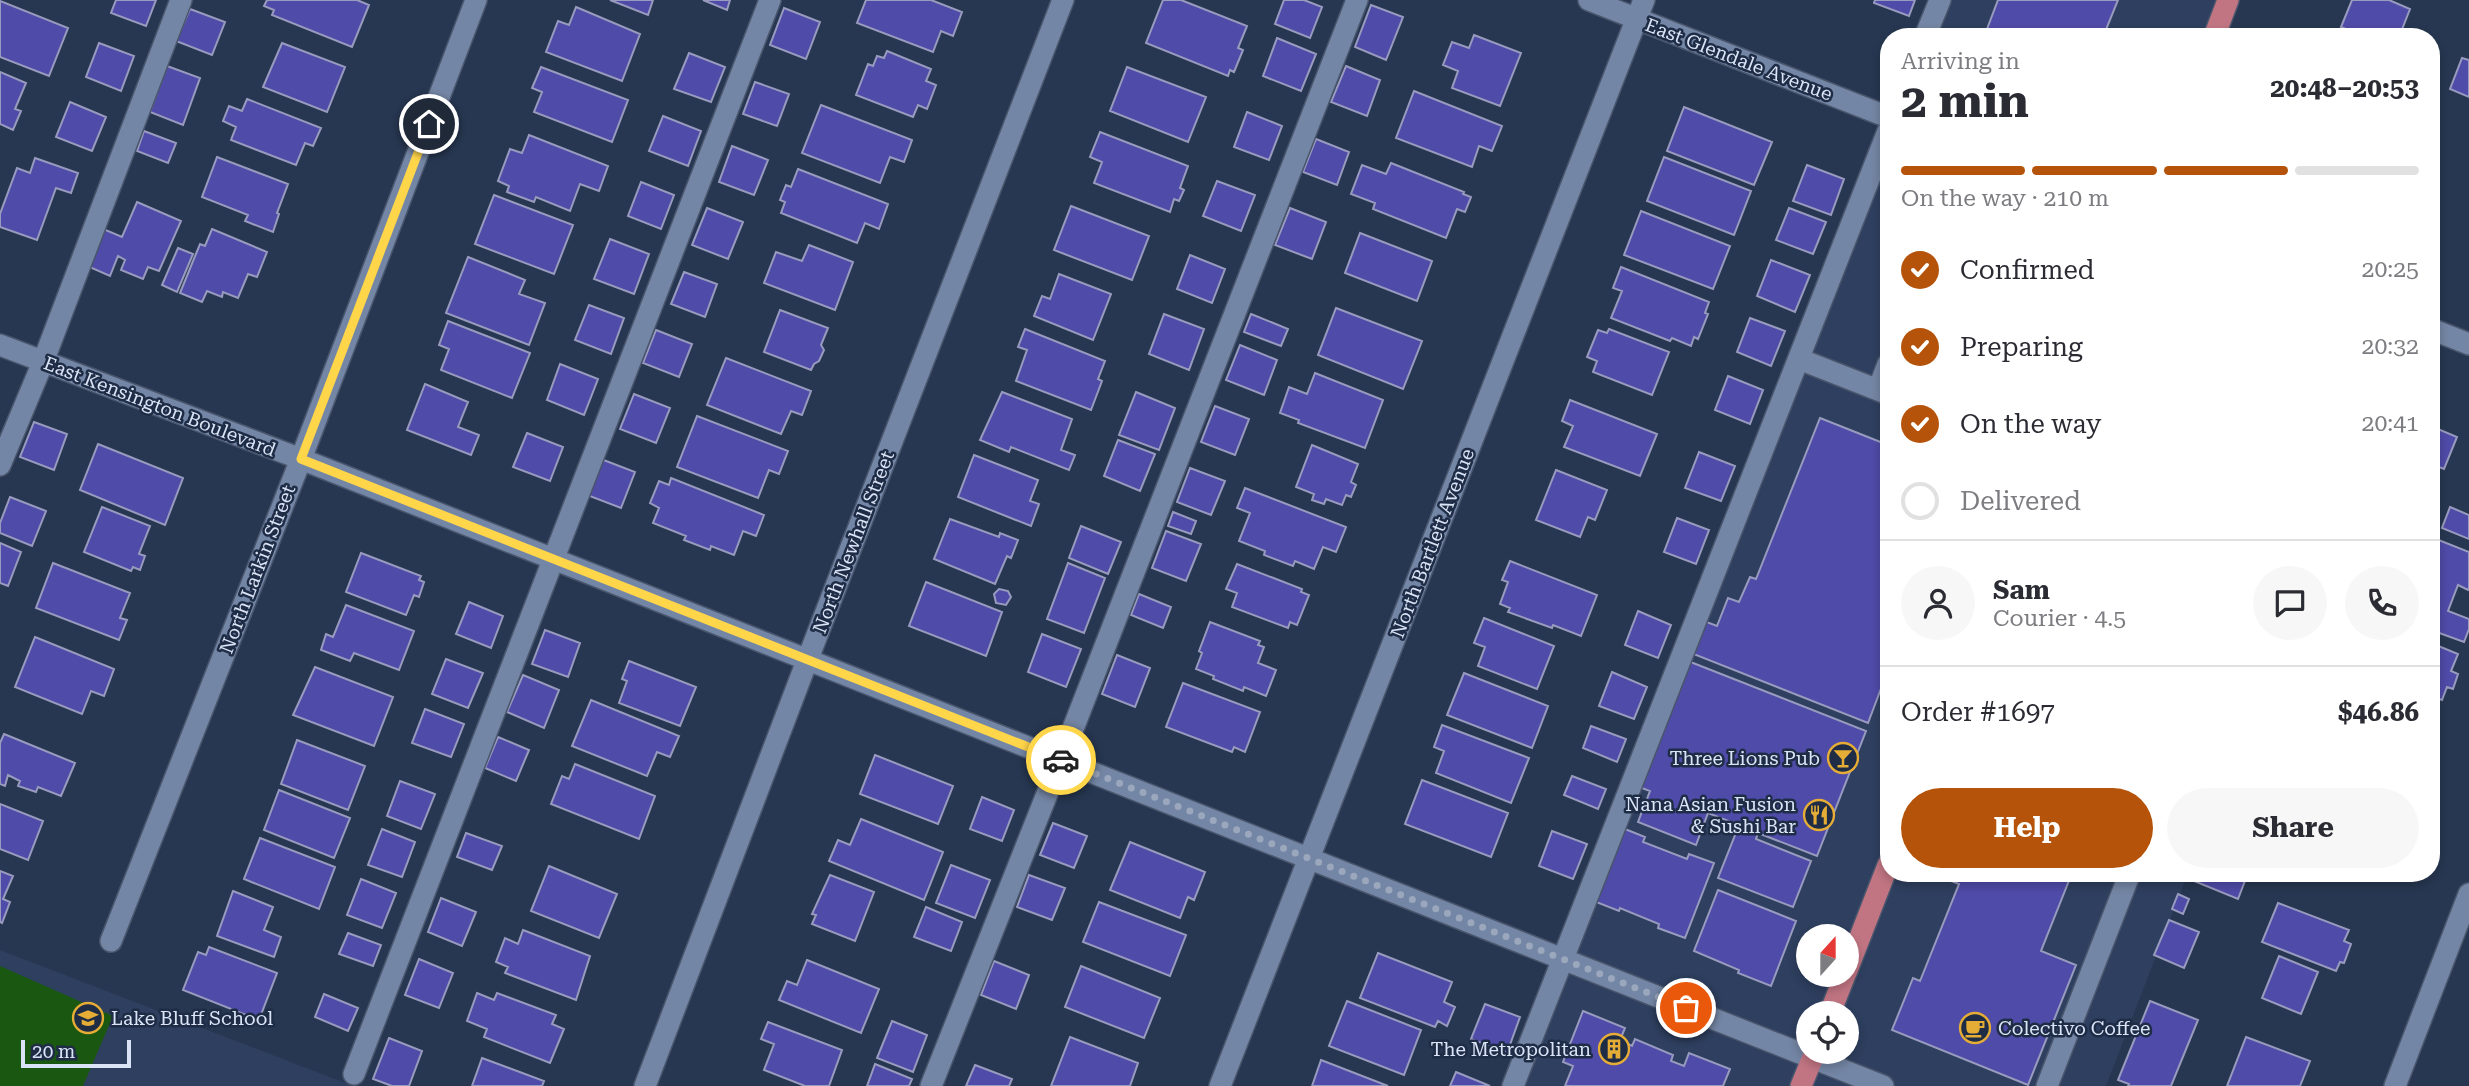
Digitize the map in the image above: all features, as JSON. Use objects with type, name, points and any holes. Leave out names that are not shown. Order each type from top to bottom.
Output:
[{"type":"main road","points":[[2217,28],[2228,0]]},
{"type":"main road","points":[[1859,940],[1881,882]]},
{"type":"main road","points":[[1801,1086],[1810,1064]]},
{"type":"street","points":[[0,466],[43,362],[181,0]]},
{"type":"street","name":"North Larkin Street","points":[[111,941],[301,459],[476,0]]},
{"type":"street","points":[[354,1074],[771,0]]},
{"type":"street","name":"North Newhall Street","points":[[645,1086],[1063,0]]},
{"type":"street","points":[[931,1086],[1357,0]]},
{"type":"street","name":"East Glendale Avenue","points":[[1589,0],[1641,10],[1880,114]]},
{"type":"street","points":[[1929,28],[1940,0]]},
{"type":"street","name":"North Bartlett Avenue","points":[[1220,1086],[1641,10]]},
{"type":"street","points":[[1513,1086],[1880,151]]},
{"type":"street","points":[[2440,333],[2469,344]]},
{"type":"street","name":"East Kensington Boulevard","points":[[0,345],[301,459],[1563,960],[1796,1048]]},
{"type":"street","points":[[1799,359],[1880,391]]},
{"type":"street","points":[[2048,1086],[2127,882]]},
{"type":"street","points":[[2395,1086],[2469,894]]},
{"type":"street","name":"East Kensington Boulevard","points":[[1834,1064],[1883,1086]]},
{"type":"shaded area","points":[[1940,0],[2228,0],[2217,28],[1929,28]]},
{"type":"shaded area","points":[[1880,151],[1880,882],[2185,882],[2106,1086],[1513,1086]]},
{"type":"shaded area","name":"Lake Bluff School","points":[[0,950],[353,1086],[0,1086]]},
{"type":"green space","points":[[0,966],[113,1016],[83,1086],[0,1086]]},
{"type":"building","points":[[116,0],[156,0],[146,26],[111,13]]},
{"type":"building","points":[[267,0],[357,0],[369,5],[352,47],[272,15],[274,10],[264,6]]},
{"type":"building","points":[[610,0],[653,0],[648,15]]},
{"type":"building","points":[[703,0],[730,0],[727,10]]},
{"type":"building","points":[[866,0],[931,0],[962,12],[953,36],[941,31],[933,52],[857,23]]},
{"type":"building","points":[[1163,0],[1181,0],[1247,26],[1238,48],[1243,50],[1234,72],[1230,70],[1228,76],[1146,43]]},
{"type":"building","points":[[1284,0],[1304,0],[1322,7],[1310,38],[1275,24]]},
{"type":"building","points":[[1875,0],[1915,0],[1909,16],[1874,3]]},
{"type":"building","points":[[1998,0],[2118,0],[2107,28],[1987,28]]},
{"type":"building","points":[[2352,0],[2389,0],[2410,9],[2403,28],[2341,27]]},
{"type":"building","points":[[0,1],[68,28],[49,76],[0,57]]},
{"type":"building","points":[[1371,5],[1403,17],[1386,60],[1355,47]]},
{"type":"building","points":[[576,7],[640,34],[622,81],[546,52],[558,21],[569,25]]},
{"type":"building","points":[[784,8],[820,22],[806,59],[770,45]]},
{"type":"building","points":[[190,9],[225,22],[212,55],[176,41]]},
{"type":"building","points":[[1474,35],[1521,53],[1500,106],[1452,88],[1458,71],[1443,65],[1452,42],[1469,48]]},
{"type":"building","points":[[1277,38],[1316,54],[1301,91],[1263,76]]},
{"type":"building","points":[[99,43],[134,56],[121,91],[86,77]]},
{"type":"building","points":[[282,43],[345,67],[327,112],[263,87]]},
{"type":"building","points":[[887,51],[931,69],[926,81],[936,85],[927,109],[918,105],[913,117],[856,95],[868,64],[873,66],[877,56],[884,58]]},
{"type":"building","points":[[689,53],[725,67],[711,102],[674,89]]},
{"type":"building","points":[[2462,58],[2469,60],[2469,97],[2450,89]]},
{"type":"building","points":[[167,66],[200,78],[183,125],[150,112]]},
{"type":"building","points":[[1346,66],[1380,80],[1367,116],[1331,102]]},
{"type":"building","points":[[541,67],[628,100],[612,142],[534,112],[542,92],[532,88]]},
{"type":"building","points":[[1127,67],[1206,97],[1188,142],[1110,111]]},
{"type":"building","points":[[0,72],[26,83],[15,109],[21,111],[13,130],[0,124]]},
{"type":"building","points":[[755,82],[789,94],[777,126],[743,114]]},
{"type":"building","points":[[1414,91],[1502,126],[1492,151],[1479,146],[1472,167],[1396,138]]},
{"type":"building","points":[[247,99],[321,128],[313,146],[305,143],[296,165],[231,140],[236,127],[223,121],[229,106],[242,111]]},
{"type":"building","points":[[70,102],[106,117],[92,151],[56,137]]},
{"type":"building","points":[[821,105],[912,140],[904,162],[890,157],[880,183],[802,153]]},
{"type":"building","points":[[1684,107],[1772,142],[1754,185],[1667,151]]},
{"type":"building","points":[[1247,112],[1282,126],[1269,160],[1234,147]]},
{"type":"building","points":[[663,116],[701,131],[688,166],[649,151]]},
{"type":"building","points":[[144,131],[176,143],[168,163],[137,151]]},
{"type":"building","points":[[1100,132],[1188,166],[1180,188],[1184,190],[1179,201],[1174,199],[1170,212],[1094,183],[1102,162],[1090,157]]},
{"type":"building","points":[[529,135],[608,166],[599,191],[580,184],[570,211],[536,197],[534,202],[507,192],[509,186],[498,181],[510,149],[522,153]]},
{"type":"building","points":[[1316,139],[1349,152],[1337,185],[1303,172]]},
{"type":"building","points":[[732,146],[768,160],[754,195],[719,182]]},
{"type":"building","points":[[217,157],[288,184],[273,232],[245,221],[248,215],[202,197]]},
{"type":"building","points":[[1664,157],[1751,191],[1734,235],[1647,201]]},
{"type":"building","points":[[35,158],[78,173],[71,193],[56,188],[37,240],[0,227],[0,214],[17,168],[30,173]]},
{"type":"building","points":[[1391,163],[1471,197],[1465,212],[1457,209],[1446,238],[1373,209],[1375,203],[1351,194],[1362,165],[1386,174]]},
{"type":"building","points":[[1807,165],[1844,179],[1831,215],[1793,201]]},
{"type":"building","points":[[798,169],[888,204],[879,229],[865,223],[857,243],[781,213],[785,202],[780,200],[786,185],[791,187]]},
{"type":"building","points":[[1217,181],[1255,195],[1241,231],[1203,216]]},
{"type":"building","points":[[641,182],[674,195],[661,229],[628,216]]},
{"type":"building","points":[[494,195],[573,225],[554,274],[475,244]]},
{"type":"building","points":[[137,202],[181,221],[159,271],[148,267],[143,279],[121,270],[125,260],[118,256],[110,276],[85,265],[101,228],[122,237]]},
{"type":"building","points":[[1071,206],[1149,236],[1132,280],[1054,250]]},
{"type":"building","points":[[707,208],[743,222],[728,259],[692,245]]},
{"type":"building","points":[[1290,208],[1326,222],[1312,259],[1275,245]]},
{"type":"building","points":[[1789,208],[1826,222],[1813,254],[1776,240]]},
{"type":"building","points":[[1641,211],[1730,246],[1713,289],[1624,255]]},
{"type":"building","points":[[212,229],[267,252],[257,277],[248,274],[238,298],[223,292],[222,297],[207,291],[202,302],[180,293],[200,244],[205,246]]},
{"type":"building","points":[[1360,233],[1432,261],[1417,301],[1345,273]]},
{"type":"building","points":[[610,239],[649,254],[634,294],[594,279]]},
{"type":"building","points":[[809,245],[853,262],[835,310],[764,283],[776,252],[802,261]]},
{"type":"building","points":[[178,248],[193,254],[177,292],[162,285]]},
{"type":"building","points":[[1190,255],[1225,269],[1212,303],[1177,289]]},
{"type":"building","points":[[468,257],[525,280],[519,294],[545,303],[529,345],[446,313]]},
{"type":"building","points":[[1771,260],[1810,275],[1795,312],[1757,296]]},
{"type":"building","points":[[1621,267],[1709,302],[1705,313],[1708,314],[1698,339],[1694,337],[1691,346],[1672,338],[1670,341],[1611,318],[1622,291],[1613,288]]},
{"type":"building","points":[[684,272],[717,284],[705,317],[671,304]]},
{"type":"building","points":[[1059,274],[1111,294],[1093,340],[1034,316],[1042,296],[1050,299]]},
{"type":"building","points":[[589,305],[624,318],[611,354],[575,340]]},
{"type":"building","points":[[1336,308],[1422,341],[1403,389],[1318,355]]},
{"type":"building","points":[[780,310],[828,328],[821,345],[824,350],[811,370],[764,352]]},
{"type":"building","points":[[1164,314],[1204,329],[1189,370],[1149,354]]},
{"type":"building","points":[[1251,314],[1288,329],[1281,346],[1244,332]]},
{"type":"building","points":[[1750,318],[1785,331],[1771,366],[1737,352]]},
{"type":"building","points":[[448,321],[530,353],[512,398],[441,370],[449,349],[439,345]]},
{"type":"building","points":[[1025,329],[1105,361],[1098,379],[1102,381],[1091,410],[1016,381],[1027,350],[1018,347]]},
{"type":"building","points":[[1609,329],[1669,352],[1652,395],[1593,372],[1597,361],[1587,357],[1598,330],[1607,333]]},
{"type":"building","points":[[656,330],[692,344],[679,377],[643,363]]},
{"type":"building","points":[[1240,345],[1277,360],[1264,395],[1226,380]]},
{"type":"building","points":[[726,358],[811,391],[802,415],[791,411],[781,434],[707,405]]},
{"type":"building","points":[[560,364],[598,379],[584,415],[547,400]]},
{"type":"building","points":[[1315,373],[1383,400],[1365,448],[1298,423],[1299,420],[1280,413],[1289,387],[1307,394]]},
{"type":"building","points":[[1728,376],[1763,390],[1750,424],[1715,410]]},
{"type":"building","points":[[425,384],[468,402],[458,427],[479,435],[471,455],[407,430]]},
{"type":"building","points":[[1002,392],[1072,419],[1061,450],[1075,455],[1069,470],[1011,447],[1009,452],[980,440]]},
{"type":"building","points":[[1136,392],[1175,408],[1159,450],[1119,435]]},
{"type":"building","points":[[634,394],[670,408],[656,443],[620,429]]},
{"type":"building","points":[[1570,400],[1657,434],[1640,476],[1564,447],[1573,426],[1562,421]]},
{"type":"building","points":[[1215,406],[1249,419],[1235,455],[1201,442]]},
{"type":"building","points":[[697,416],[788,451],[779,474],[769,470],[758,498],[677,467]]},
{"type":"building","points":[[1820,418],[1880,442],[1880,691],[1868,723],[1691,653],[1704,621],[1717,626],[1728,598],[1739,602],[1750,577],[1756,579]]},
{"type":"building","points":[[34,422],[67,434],[54,470],[20,457]]},
{"type":"building","points":[[2440,430],[2457,437],[2444,469],[2440,467]]},
{"type":"building","points":[[527,433],[563,447],[550,481],[513,467]]},
{"type":"building","points":[[1118,440],[1155,454],[1140,491],[1104,476]]},
{"type":"building","points":[[98,444],[183,478],[165,525],[80,490]]},
{"type":"building","points":[[1312,445],[1358,464],[1351,482],[1356,485],[1351,497],[1346,495],[1342,505],[1326,499],[1324,504],[1312,500],[1314,494],[1296,487]]},
{"type":"building","points":[[1699,452],[1735,466],[1721,501],[1685,488]]},
{"type":"building","points":[[974,455],[1038,480],[1030,501],[1039,504],[1031,526],[958,497]]},
{"type":"building","points":[[601,459],[635,472],[621,508],[587,495]]},
{"type":"building","points":[[1190,468],[1225,481],[1211,515],[1177,502]]},
{"type":"building","points":[[1556,470],[1607,490],[1595,520],[1588,517],[1580,537],[1536,520]]},
{"type":"building","points":[[671,478],[764,515],[756,536],[743,531],[734,555],[711,546],[710,550],[684,540],[686,536],[653,523],[659,508],[650,503],[659,481],[669,485]]},
{"type":"building","points":[[1245,488],[1346,527],[1336,552],[1323,547],[1314,569],[1295,561],[1293,566],[1264,555],[1265,551],[1239,541],[1250,513],[1237,508]]},
{"type":"building","points":[[10,497],[46,511],[32,546],[0,533],[0,523]]},
{"type":"building","points":[[102,507],[150,526],[139,554],[145,556],[140,570],[133,567],[131,571],[84,552]]},
{"type":"building","points":[[2450,507],[2469,515],[2469,539],[2442,528]]},
{"type":"building","points":[[1173,512],[1196,521],[1191,534],[1168,526]]},
{"type":"building","points":[[1677,518],[1709,530],[1696,564],[1664,552]]},
{"type":"building","points":[[950,519],[999,537],[1000,533],[1018,540],[1011,558],[1007,556],[995,584],[934,559]]},
{"type":"building","points":[[1081,526],[1121,542],[1108,574],[1069,558]]},
{"type":"building","points":[[1166,531],[1201,544],[1186,581],[1152,568]]},
{"type":"building","points":[[2440,541],[2469,552],[2469,588],[2468,590],[2458,585],[2448,611],[2469,619],[2469,629],[2464,642],[2440,633]]},
{"type":"building","points":[[0,543],[21,552],[8,586],[0,583]]},
{"type":"building","points":[[361,553],[421,576],[419,580],[424,582],[419,597],[414,595],[406,615],[346,592]]},
{"type":"building","points":[[1510,561],[1597,595],[1581,636],[1508,612],[1510,608],[1500,604],[1508,582],[1502,580]]},
{"type":"building","points":[[53,563],[130,593],[120,618],[127,620],[119,640],[36,608]]},
{"type":"building","points":[[1068,563],[1105,578],[1084,633],[1047,619]]},
{"type":"building","points":[[1237,564],[1302,589],[1301,592],[1309,595],[1297,625],[1290,622],[1288,628],[1232,607],[1237,593],[1226,589]]},
{"type":"building","points":[[926,582],[1002,612],[986,656],[909,626]]},
{"type":"building","points":[[999,589],[1008,591],[1011,597],[1006,605],[996,603],[994,594]]},
{"type":"building","points":[[1139,594],[1171,607],[1163,628],[1131,615]]},
{"type":"building","points":[[469,602],[503,616],[491,648],[456,634]]},
{"type":"building","points":[[346,605],[414,631],[399,670],[354,653],[350,661],[321,650],[326,634],[333,637]]},
{"type":"building","points":[[1638,611],[1671,625],[1658,658],[1625,645]]},
{"type":"building","points":[[1484,618],[1554,646],[1537,689],[1478,666],[1485,647],[1474,643]]},
{"type":"building","points":[[1210,622],[1260,641],[1258,645],[1264,647],[1258,663],[1276,670],[1266,696],[1244,687],[1243,691],[1196,669],[1202,653],[1199,651]]},
{"type":"building","points":[[545,630],[580,643],[568,677],[532,664]]},
{"type":"building","points":[[1042,634],[1081,649],[1066,687],[1028,672]]},
{"type":"building","points":[[35,637],[114,669],[104,696],[91,691],[82,714],[15,687]]},
{"type":"building","points":[[2440,647],[2458,654],[2451,671],[2458,674],[2453,689],[2447,687],[2442,700]]},
{"type":"building","points":[[1117,655],[1150,668],[1135,707],[1102,694]]},
{"type":"building","points":[[446,659],[483,673],[468,708],[432,694]]},
{"type":"building","points":[[629,661],[696,687],[680,726],[619,703],[627,681],[622,679]]},
{"type":"building","points":[[1688,661],[1866,731],[1817,856],[1758,833],[1756,839],[1811,861],[1793,907],[1718,878],[1739,825],[1708,813],[1696,845],[1638,822],[1650,791],[1639,787]]},
{"type":"building","points":[[315,667],[393,697],[374,746],[293,715]]},
{"type":"building","points":[[1612,672],[1647,687],[1634,719],[1599,706]]},
{"type":"building","points":[[1464,673],[1548,706],[1532,748],[1447,715]]},
{"type":"building","points":[[523,675],[559,690],[544,728],[507,712]]},
{"type":"building","points":[[1183,683],[1260,712],[1245,752],[1234,747],[1232,752],[1166,727]]},
{"type":"building","points":[[591,700],[679,736],[670,757],[657,752],[647,776],[572,746]]},
{"type":"building","points":[[425,709],[464,724],[451,757],[412,743]]},
{"type":"building","points":[[1442,725],[1529,758],[1511,803],[1436,773],[1444,751],[1434,747]]},
{"type":"building","points":[[1591,726],[1626,739],[1617,762],[1583,748]]},
{"type":"building","points":[[4,734],[75,763],[61,796],[38,787],[36,792],[18,786],[20,781],[8,775],[5,786],[0,784],[0,743]]},
{"type":"building","points":[[498,737],[529,750],[516,781],[485,768]]},
{"type":"building","points":[[297,740],[365,766],[348,810],[281,784]]},
{"type":"building","points":[[875,755],[953,786],[938,824],[860,794]]},
{"type":"building","points":[[575,764],[655,796],[639,839],[551,804],[562,776],[569,779]]},
{"type":"building","points":[[1572,776],[1606,789],[1598,809],[1564,795]]},
{"type":"building","points":[[1422,780],[1508,813],[1491,857],[1405,824]]},
{"type":"building","points":[[400,781],[435,794],[421,829],[387,816]]},
{"type":"building","points":[[279,790],[350,818],[334,858],[264,830]]},
{"type":"building","points":[[982,797],[1014,810],[1002,841],[970,829]]},
{"type":"building","points":[[0,804],[43,821],[28,860],[0,849]]},
{"type":"building","points":[[861,819],[943,852],[924,900],[829,861],[838,840],[850,845]]},
{"type":"building","points":[[1053,823],[1087,836],[1074,868],[1040,855]]},
{"type":"building","points":[[1620,827],[1645,837],[1643,842],[1687,859],[1689,854],[1714,863],[1685,938],[1658,928],[1659,924],[1620,908],[1619,911],[1591,900]]},
{"type":"building","points":[[382,829],[415,842],[402,877],[368,865]]},
{"type":"building","points":[[1552,831],[1587,844],[1573,879],[1539,866]]},
{"type":"building","points":[[466,833],[502,846],[492,870],[457,857]]},
{"type":"building","points":[[260,838],[335,867],[319,909],[244,879]]},
{"type":"building","points":[[1130,842],[1205,872],[1194,900],[1188,897],[1180,918],[1110,890]]},
{"type":"building","points":[[951,865],[990,880],[975,918],[936,903]]},
{"type":"building","points":[[549,866],[617,894],[599,938],[531,911]]},
{"type":"building","points":[[0,871],[13,876],[3,899],[10,902],[2,923],[0,922]]},
{"type":"building","points":[[830,875],[874,892],[855,941],[812,924],[816,915],[812,914]]},
{"type":"building","points":[[1029,875],[1065,888],[1052,920],[1017,907]]},
{"type":"building","points":[[361,879],[396,893],[382,928],[347,915]]},
{"type":"building","points":[[1954,882],[2068,882],[2041,951],[2076,965],[2028,1085],[1892,1030],[1913,978],[1920,981],[1959,884]]},
{"type":"building","points":[[2196,882],[2245,882],[2238,899]]},
{"type":"building","points":[[1718,890],[1796,921],[1771,986],[1694,951]]},
{"type":"building","points":[[233,891],[273,907],[264,930],[281,937],[274,957],[217,936]]},
{"type":"building","points":[[2178,894],[2189,899],[2183,914],[2172,909]]},
{"type":"building","points":[[441,898],[476,912],[462,946],[428,932]]},
{"type":"building","points":[[1099,902],[1186,935],[1170,976],[1083,942]]},
{"type":"building","points":[[2278,903],[2349,930],[2344,941],[2351,944],[2344,963],[2340,962],[2336,971],[2262,942]]},
{"type":"building","points":[[926,907],[962,922],[951,951],[914,937]]},
{"type":"building","points":[[2169,920],[2199,932],[2184,968],[2154,955]]},
{"type":"building","points":[[523,930],[590,956],[576,1000],[505,973],[508,967],[496,962],[505,938],[518,944]]},
{"type":"building","points":[[348,933],[381,945],[373,966],[339,954]]},
{"type":"building","points":[[209,947],[277,973],[259,1020],[183,990],[198,952],[206,955]]},
{"type":"building","points":[[1378,953],[1452,982],[1444,1002],[1455,1007],[1447,1026],[1438,1021],[1435,1027],[1360,998]]},
{"type":"building","points":[[2279,956],[2318,972],[2301,1014],[2262,998]]},
{"type":"building","points":[[419,959],[453,973],[439,1008],[405,995]]},
{"type":"building","points":[[807,960],[879,989],[861,1033],[779,1000],[787,981],[797,985]]},
{"type":"building","points":[[994,961],[1029,975],[1016,1009],[981,995]]},
{"type":"building","points":[[1081,966],[1160,998],[1144,1038],[1065,1007]]},
{"type":"building","points":[[477,993],[494,1000],[497,993],[556,1015],[552,1024],[564,1029],[550,1063],[484,1037],[487,1029],[467,1021]]},
{"type":"building","points":[[324,994],[358,1008],[348,1031],[315,1017]]},
{"type":"building","points":[[1347,1001],[1421,1030],[1404,1075],[1329,1046]]},
{"type":"building","points":[[2150,1001],[2198,1020],[2171,1086],[2128,1086],[2129,1084],[2118,1080]]},
{"type":"building","points":[[1485,1004],[1520,1017],[1507,1053],[1471,1039]]},
{"type":"building","name":"The Metropolitan","points":[[1583,1011],[1625,1028],[1620,1040],[1632,1046],[1635,1039],[1673,1055],[1671,1061],[1684,1066],[1689,1053],[1730,1069],[1723,1086],[1565,1086],[1573,1066],[1563,1062]]},
{"type":"building","points":[[892,1021],[927,1035],[913,1072],[877,1058]]},
{"type":"building","points":[[768,1022],[842,1050],[829,1086],[805,1086],[764,1070],[774,1044],[761,1039]]},
{"type":"building","points":[[1070,1037],[1138,1063],[1130,1086],[1051,1086]]},
{"type":"building","points":[[2246,1037],[2310,1061],[2300,1086],[2227,1086]]},
{"type":"building","points":[[389,1038],[422,1051],[409,1086],[392,1086],[373,1079]]},
{"type":"building","points":[[482,1058],[544,1081],[542,1086],[472,1086]]},
{"type":"building","points":[[1321,1060],[1388,1086],[1312,1086]]},
{"type":"building","points":[[875,1064],[912,1079],[909,1086],[867,1086]]},
{"type":"building","points":[[975,1065],[1012,1079],[1009,1086],[966,1086]]},
{"type":"building","points":[[1456,1072],[1490,1086],[1450,1086]]},
{"type":"way so far","points":[[1061,760],[1686,1008]]},
{"type":"place","name":"Three Lions Pub","points":[[1843,758]]},
{"type":"place","name":"Nana Asian Fusion & Sushi Bar","points":[[1819,815]]},
{"type":"place","name":"Lake Bluff School","points":[[88,1018]]},
{"type":"place","name":"Colectivo Coffee","points":[[1975,1028]]},
{"type":"place","name":"The Metropolitan","points":[[1614,1049]]},
{"type":"route","points":[[429,124],[301,459],[1061,760]]}]
